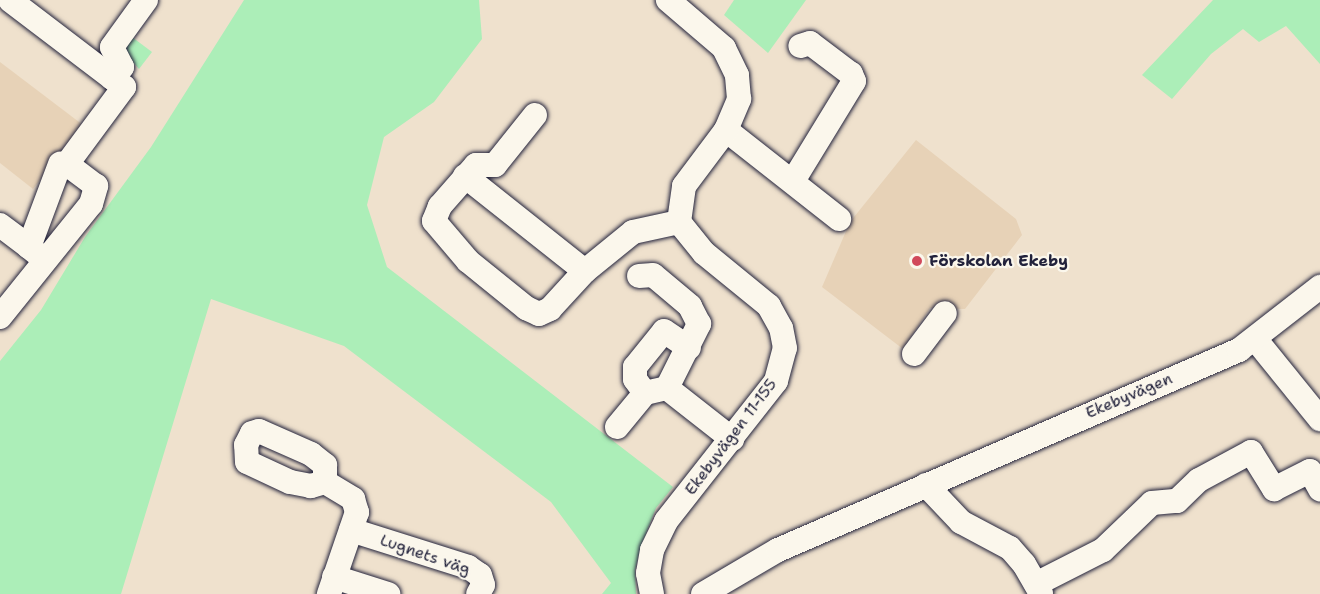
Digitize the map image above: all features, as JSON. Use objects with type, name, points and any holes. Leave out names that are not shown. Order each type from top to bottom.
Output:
[{"type":"street","points":[[0,317],[37,253],[64,164],[124,87],[10,0]]},
{"type":"street","points":[[112,78],[122,67],[112,47],[146,0]]},
{"type":"street","points":[[536,115],[495,165],[476,165],[465,176],[440,206],[434,221],[468,261],[539,314],[550,309],[578,277],[633,232],[679,222],[684,186],[726,130],[739,99],[737,75],[724,48],[668,0]]},
{"type":"street","points":[[793,182],[854,81],[851,74],[810,43],[800,46]]},
{"type":"street","points":[[726,130],[840,219]]},
{"type":"street","points":[[37,253],[91,204],[96,186],[64,164]]},
{"type":"street","points":[[465,176],[578,277]]},
{"type":"street","name":"Ekebyvägen 11-155","points":[[652,594],[648,573],[652,549],[666,521],[776,381],[785,348],[781,328],[769,306],[704,253],[679,222]]},
{"type":"street","points":[[0,225],[37,253]]},
{"type":"street","points":[[617,428],[656,390],[689,348],[699,324],[695,311],[652,275],[639,276]]},
{"type":"street","name":"Ekebyvägen","points":[[703,594],[778,550],[1256,340],[1320,287]]},
{"type":"street","points":[[914,354],[945,313]]},
{"type":"street","points":[[689,348],[664,331],[634,367],[635,379],[732,439]]},
{"type":"street","points":[[1256,340],[1320,419]]},
{"type":"street","points":[[926,485],[961,522],[1010,548],[1038,589],[1102,550],[1152,503],[1177,501],[1199,480],[1251,452],[1274,489],[1310,471],[1320,489]]},
{"type":"street","points":[[325,482],[353,499],[357,512],[332,586],[388,594]]},
{"type":"street","name":"Lugnets väg","points":[[351,530],[468,567],[480,575],[483,585],[478,594]]},
{"type":"shaded area","points":[[0,62],[83,125],[33,189],[0,163]]},
{"type":"shaded area","name":"Förskolan Ekeby","points":[[916,140],[1016,219],[1022,235],[965,309],[930,308],[903,349],[822,287],[850,222]]},
{"type":"green space","points":[[244,0],[479,0],[482,39],[434,102],[384,137],[367,205],[387,267],[673,487],[656,508],[641,546],[635,570],[636,594],[602,594],[611,583],[551,502],[344,346],[211,299],[121,594],[0,594],[0,361],[41,310],[85,237],[151,147]]},
{"type":"green space","points":[[734,0],[806,0],[768,53],[724,15]]},
{"type":"green space","points":[[1213,0],[1320,0],[1320,64],[1286,26],[1259,42],[1243,29],[1211,54],[1172,99],[1142,75]]},
{"type":"green space","points":[[128,34],[152,52],[139,69],[119,46]]},
{"type":"place","name":"Förskolan Ekeby","points":[[917,261]]}]
